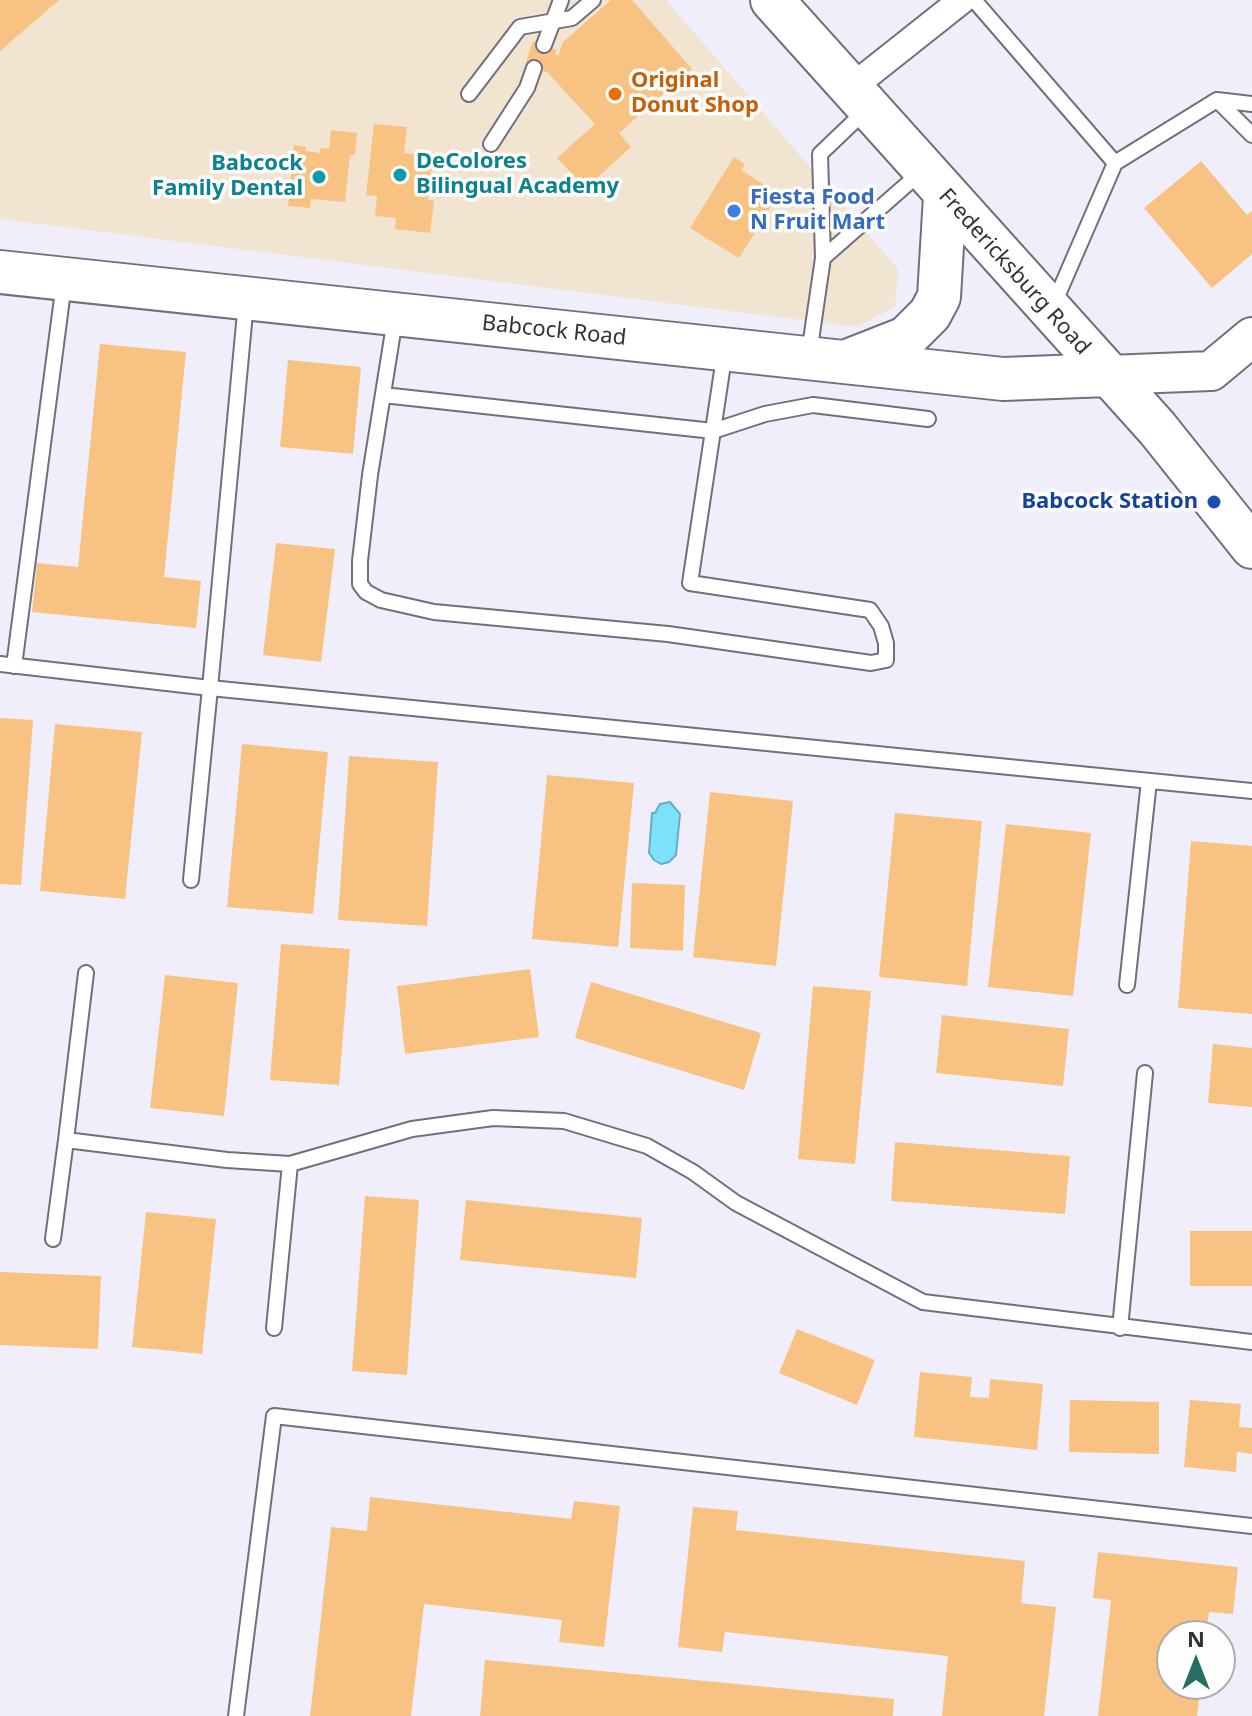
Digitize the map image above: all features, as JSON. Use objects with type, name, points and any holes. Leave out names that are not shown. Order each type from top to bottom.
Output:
[{"type":"main road","name":"Fredericksburg Road","points":[[772,0],[1157,428],[1250,542]]},
{"type":"main road","points":[[826,360],[906,338],[930,314],[939,297],[934,183]]},
{"type":"main road","name":"Babcock Road","points":[[0,272],[1003,379],[1108,375]]},
{"type":"main road","points":[[1108,375],[1211,371],[1252,337]]},
{"type":"street","points":[[860,98],[962,0]]},
{"type":"lane","points":[[544,45],[561,0]]},
{"type":"lane","points":[[469,94],[520,27],[572,18],[593,0]]},
{"type":"lane","points":[[974,0],[1115,163]]},
{"type":"lane","points":[[491,144],[527,88],[534,68]]},
{"type":"lane","points":[[826,360],[820,154],[860,98]]},
{"type":"lane","points":[[1217,100],[1252,135]]},
{"type":"lane","points":[[1050,312],[1115,163],[1217,100],[1252,104]]},
{"type":"lane","points":[[823,258],[934,183]]},
{"type":"lane","points":[[65,279],[7,665],[210,688],[1252,791]]},
{"type":"lane","points":[[191,880],[247,298]]},
{"type":"lane","points":[[396,314],[360,561],[360,584],[381,600],[434,612],[668,634],[871,663],[886,660],[886,643],[881,626],[870,610],[690,583],[726,350]]},
{"type":"lane","points":[[383,395],[713,431],[765,414],[813,405],[928,419]]},
{"type":"lane","points":[[1127,985],[1149,781]]},
{"type":"lane","points":[[53,1239],[86,973]]},
{"type":"lane","points":[[1120,1328],[1145,1073]]},
{"type":"lane","points":[[66,1140],[227,1160],[290,1164],[412,1129],[493,1118],[564,1121],[647,1146],[693,1172],[736,1203],[923,1302],[1252,1342]]},
{"type":"lane","points":[[274,1328],[290,1164]]},
{"type":"lane","points":[[236,1716],[274,1416],[1252,1526]]},
{"type":"shaded area","points":[[0,0],[666,0],[898,269],[895,307],[857,327],[0,219]]},
{"type":"water","points":[[670,802],[680,814],[676,855],[669,862],[661,864],[649,853],[652,813],[660,804]]},
{"type":"building","points":[[0,0],[59,0],[0,51]]},
{"type":"building","name":"Original Donut Shop","points":[[611,0],[632,0],[692,69],[619,133],[631,147],[586,188],[557,158],[595,124],[547,72],[525,65],[533,41],[557,50],[555,54],[558,56],[563,42]]},
{"type":"building","name":"DeColores Bilingual Academy","points":[[374,124],[407,127],[404,153],[433,156],[428,200],[434,200],[430,233],[395,229],[396,218],[375,216],[377,196],[366,195]]},
{"type":"building","name":"Babcock Family Dental","points":[[331,130],[357,133],[355,155],[350,155],[345,202],[311,199],[310,208],[288,206],[294,145],[320,153],[320,148],[329,149]]},
{"type":"building","name":"Fiesta Food N Fruit Mart","points":[[734,157],[745,164],[741,170],[779,194],[739,258],[690,228]]},
{"type":"building","points":[[1201,161],[1247,215],[1252,211],[1252,254],[1212,288],[1144,208]]},
{"type":"building","points":[[100,344],[186,352],[164,577],[201,581],[196,628],[32,612],[37,563],[78,567]]},
{"type":"building","points":[[288,360],[361,367],[353,454],[280,447]]},
{"type":"building","points":[[276,543],[335,549],[321,662],[263,655]]},
{"type":"building","points":[[0,718],[33,720],[21,885],[0,884]]},
{"type":"building","points":[[55,724],[142,732],[125,899],[40,891]]},
{"type":"building","points":[[242,744],[328,752],[313,914],[227,907]]},
{"type":"building","points":[[349,756],[438,762],[427,926],[338,920]]},
{"type":"building","points":[[547,775],[634,783],[618,947],[532,939]]},
{"type":"building","points":[[710,792],[793,801],[776,966],[693,957]]},
{"type":"building","points":[[895,813],[982,821],[967,986],[879,977]]},
{"type":"building","points":[[1006,824],[1091,833],[1073,996],[988,987]]},
{"type":"building","points":[[1191,841],[1252,846],[1252,1014],[1178,1008]]},
{"type":"building","points":[[632,883],[685,885],[683,951],[630,948]]},
{"type":"building","points":[[281,944],[350,949],[339,1085],[270,1080]]},
{"type":"building","points":[[530,969],[539,1037],[405,1054],[397,986]]},
{"type":"building","points":[[165,975],[238,983],[224,1116],[150,1108]]},
{"type":"building","points":[[591,982],[761,1033],[744,1090],[575,1038]]},
{"type":"building","points":[[813,986],[871,991],[855,1164],[798,1159]]},
{"type":"building","points":[[942,1015],[1069,1029],[1063,1086],[936,1073]]},
{"type":"building","points":[[1213,1044],[1252,1048],[1252,1107],[1208,1103]]},
{"type":"building","points":[[895,1142],[1070,1156],[1065,1214],[891,1201]]},
{"type":"building","points":[[365,1196],[419,1200],[407,1375],[352,1371]]},
{"type":"building","points":[[466,1200],[642,1218],[636,1278],[460,1260]]},
{"type":"building","points":[[146,1212],[216,1219],[202,1354],[132,1347]]},
{"type":"building","points":[[1190,1231],[1252,1231],[1252,1286],[1190,1286]]},
{"type":"building","points":[[0,1272],[101,1276],[98,1349],[0,1345]]},
{"type":"building","points":[[797,1329],[875,1360],[857,1405],[779,1373]]},
{"type":"building","points":[[920,1372],[972,1377],[970,1397],[989,1398],[990,1379],[1043,1384],[1037,1450],[914,1437]]},
{"type":"building","points":[[1070,1400],[1159,1402],[1159,1454],[1069,1452]]},
{"type":"building","points":[[1190,1400],[1241,1404],[1239,1427],[1252,1428],[1252,1454],[1237,1452],[1236,1472],[1184,1467]]},
{"type":"building","points":[[370,1497],[571,1519],[574,1501],[620,1506],[604,1647],[559,1642],[562,1620],[424,1604],[411,1716],[310,1716],[331,1527],[367,1531]]},
{"type":"building","points":[[693,1507],[738,1511],[736,1530],[1025,1561],[1021,1603],[1056,1607],[1044,1716],[942,1716],[948,1656],[725,1632],[722,1652],[678,1647]]},
{"type":"building","points":[[1098,1552],[1238,1567],[1233,1614],[1209,1612],[1208,1620],[1156,1620],[1156,1700],[1199,1700],[1197,1716],[1098,1716],[1111,1600],[1093,1598]]},
{"type":"building","points":[[485,1660],[894,1699],[893,1716],[480,1716]]},
{"type":"place","name":"Original Donut Shop","points":[[615,94]]},
{"type":"place","name":"DeColores Bilingual Academy","points":[[400,175]]},
{"type":"place","name":"Babcock Family Dental","points":[[319,177]]},
{"type":"place","name":"Fiesta Food N Fruit Mart","points":[[734,211]]},
{"type":"place","name":"Babcock Station","points":[[1214,502]]}]
